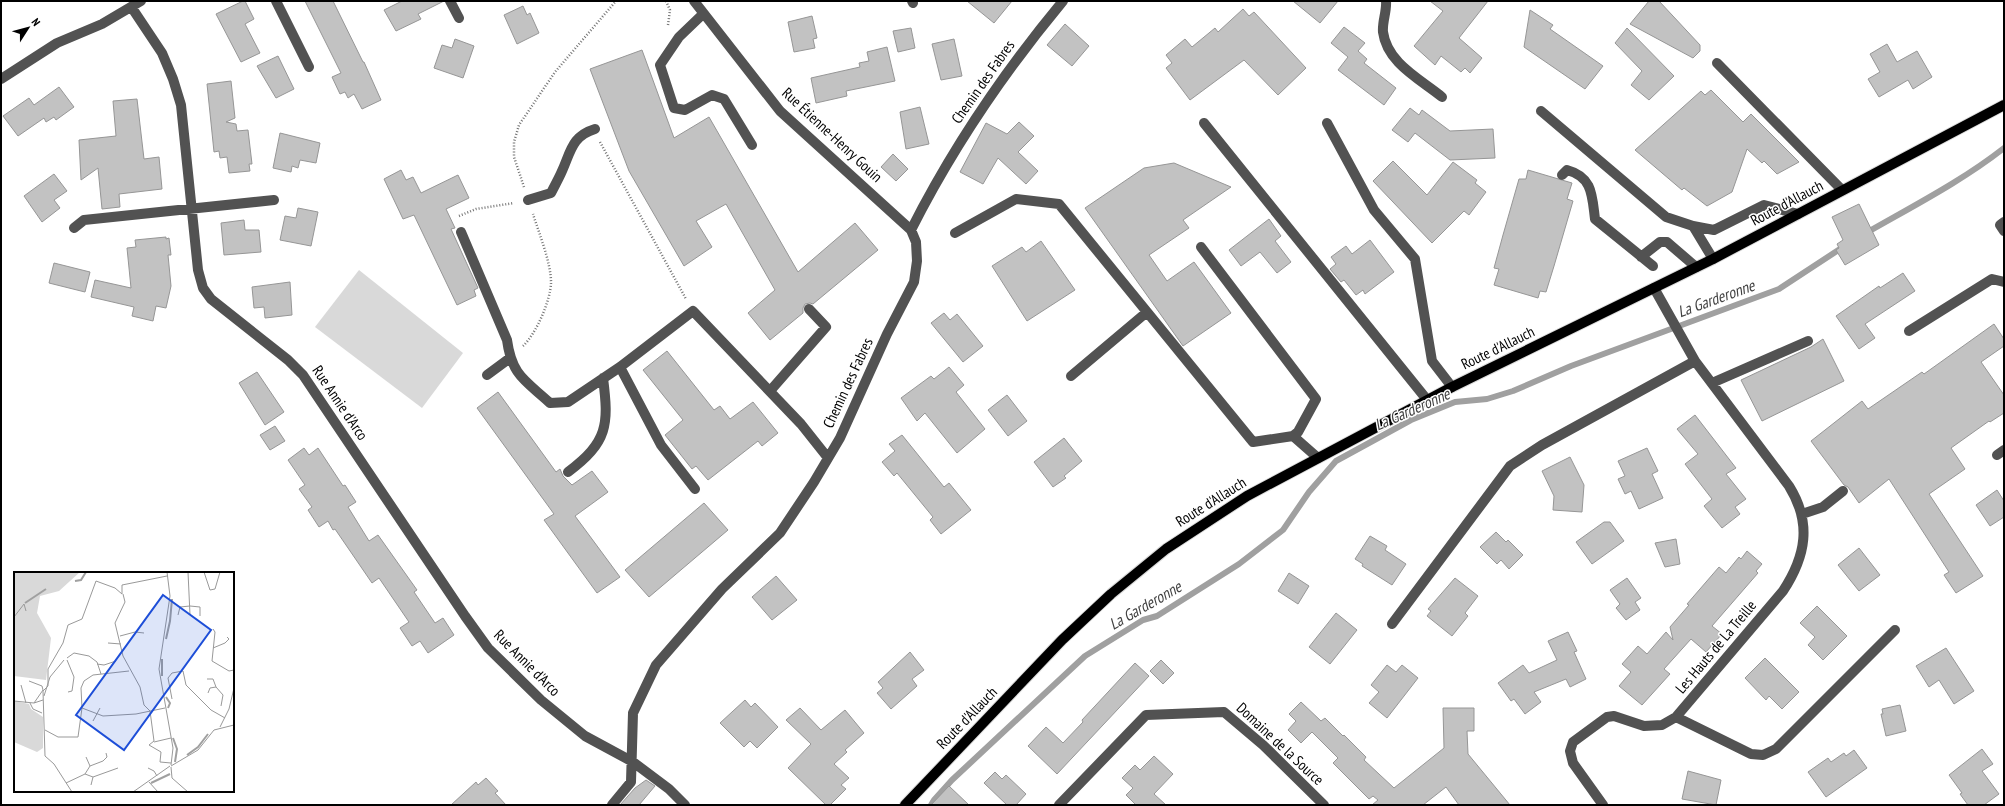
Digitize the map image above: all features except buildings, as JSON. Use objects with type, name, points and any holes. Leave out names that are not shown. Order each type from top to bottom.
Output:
[{"type":"main road","name":"Route d'Allauch","points":[[905,805],[1062,640],[1111,594],[1166,549],[1247,496],[1452,387],[1713,259],[2004,105]]},
{"type":"street","points":[[1,79],[57,43],[102,24],[132,8],[141,1]]},
{"type":"street","points":[[276,1],[309,67]]},
{"type":"street","points":[[450,1],[459,18]]},
{"type":"street","name":"Rue Étienne-Henry Gouin","points":[[694,1],[780,111],[911,230]]},
{"type":"street","name":"Chemin des Fabres","points":[[612,805],[631,782],[633,762],[633,713],[656,665],[722,589],[780,533],[814,482],[840,438],[887,334],[914,282],[918,261],[916,242],[911,230],[949,158],[988,98],[1026,45],[1063,1]]},
{"type":"street","points":[[1386,1],[1383,30],[1386,46],[1396,61],[1442,97]]},
{"type":"street","name":"Rue Annie d'Arco","points":[[132,8],[162,53],[173,79],[181,105],[198,270],[203,288],[210,299],[288,360],[303,375],[488,648],[541,700],[585,736],[633,762],[669,789],[685,805]]},
{"type":"street","points":[[704,14],[679,37],[660,65],[674,108],[685,110],[712,95],[724,99],[752,145]]},
{"type":"street","points":[[1717,63],[1842,190]]},
{"type":"street","points":[[1541,111],[1666,217],[1693,226],[1714,230],[1764,205],[1798,214]]},
{"type":"street","points":[[1204,123],[1428,401]]},
{"type":"street","points":[[1327,123],[1374,210],[1415,259],[1432,361],[1452,387]]},
{"type":"street","points":[[528,200],[551,193],[562,172],[572,145],[584,132],[595,129]]},
{"type":"street","points":[[1562,174],[1567,170],[1577,173],[1590,186],[1595,219],[1653,266]]},
{"type":"street","points":[[955,233],[1016,199],[1059,204],[1253,442],[1292,436],[1298,432],[1316,399],[1200,246]]},
{"type":"street","points":[[74,228],[84,220],[274,200]]},
{"type":"street","points":[[2004,222],[2000,226],[2004,231]]},
{"type":"street","points":[[1693,226],[1713,259]]},
{"type":"street","points":[[461,232],[507,340],[510,358],[518,374],[550,403],[568,402],[620,367],[693,312],[801,424],[828,458]]},
{"type":"street","points":[[1641,257],[1660,242],[1667,242],[1696,267]]},
{"type":"street","points":[[1909,331],[1992,279],[2004,282]]},
{"type":"street","name":"Les Hauts de La Treille","points":[[1654,288],[1694,360],[1797,498],[1805,528],[1801,552],[1795,573],[1783,591],[1676,717],[1751,754],[1763,755],[1776,749],[1895,630]]},
{"type":"street","points":[[770,391],[826,327],[808,309]]},
{"type":"street","points":[[1071,376],[1147,312]]},
{"type":"street","points":[[1712,383],[1808,341]]},
{"type":"street","points":[[487,376],[510,358]]},
{"type":"street","points":[[1392,624],[1510,466],[1542,444],[1694,360]]},
{"type":"street","points":[[620,367],[661,445],[696,489]]},
{"type":"street","points":[[568,472],[585,459],[600,438],[606,425],[606,406],[603,378]]},
{"type":"street","points":[[1292,436],[1318,458]]},
{"type":"street","points":[[1802,514],[1824,507],[1842,491]]},
{"type":"street","name":"Domaine de la Source","points":[[1059,805],[1146,715],[1224,712],[1263,745],[1324,805]]},
{"type":"street","points":[[1602,805],[1573,762],[1570,751],[1574,742],[1607,717],[1614,716],[1644,726],[1662,725],[1676,717]]},
{"type":"path","points":[[605,153],[693,312]]},
{"type":"path","points":[[458,217],[476,210],[528,200]]},
{"type":"shaded area","points":[[359,270],[463,353],[422,408],[315,327]]},
{"type":"waterway","name":"La Garderonne","points":[[1866,233],[1954,182],[2004,148]]},
{"type":"waterway","name":"La Garderonne","points":[[931,805],[952,780],[1085,656],[1143,620],[1157,616],[1239,564],[1283,530],[1309,492],[1336,461],[1411,420],[1455,402],[1487,399],[1513,391],[1571,366],[1779,289],[1843,247]]}]
